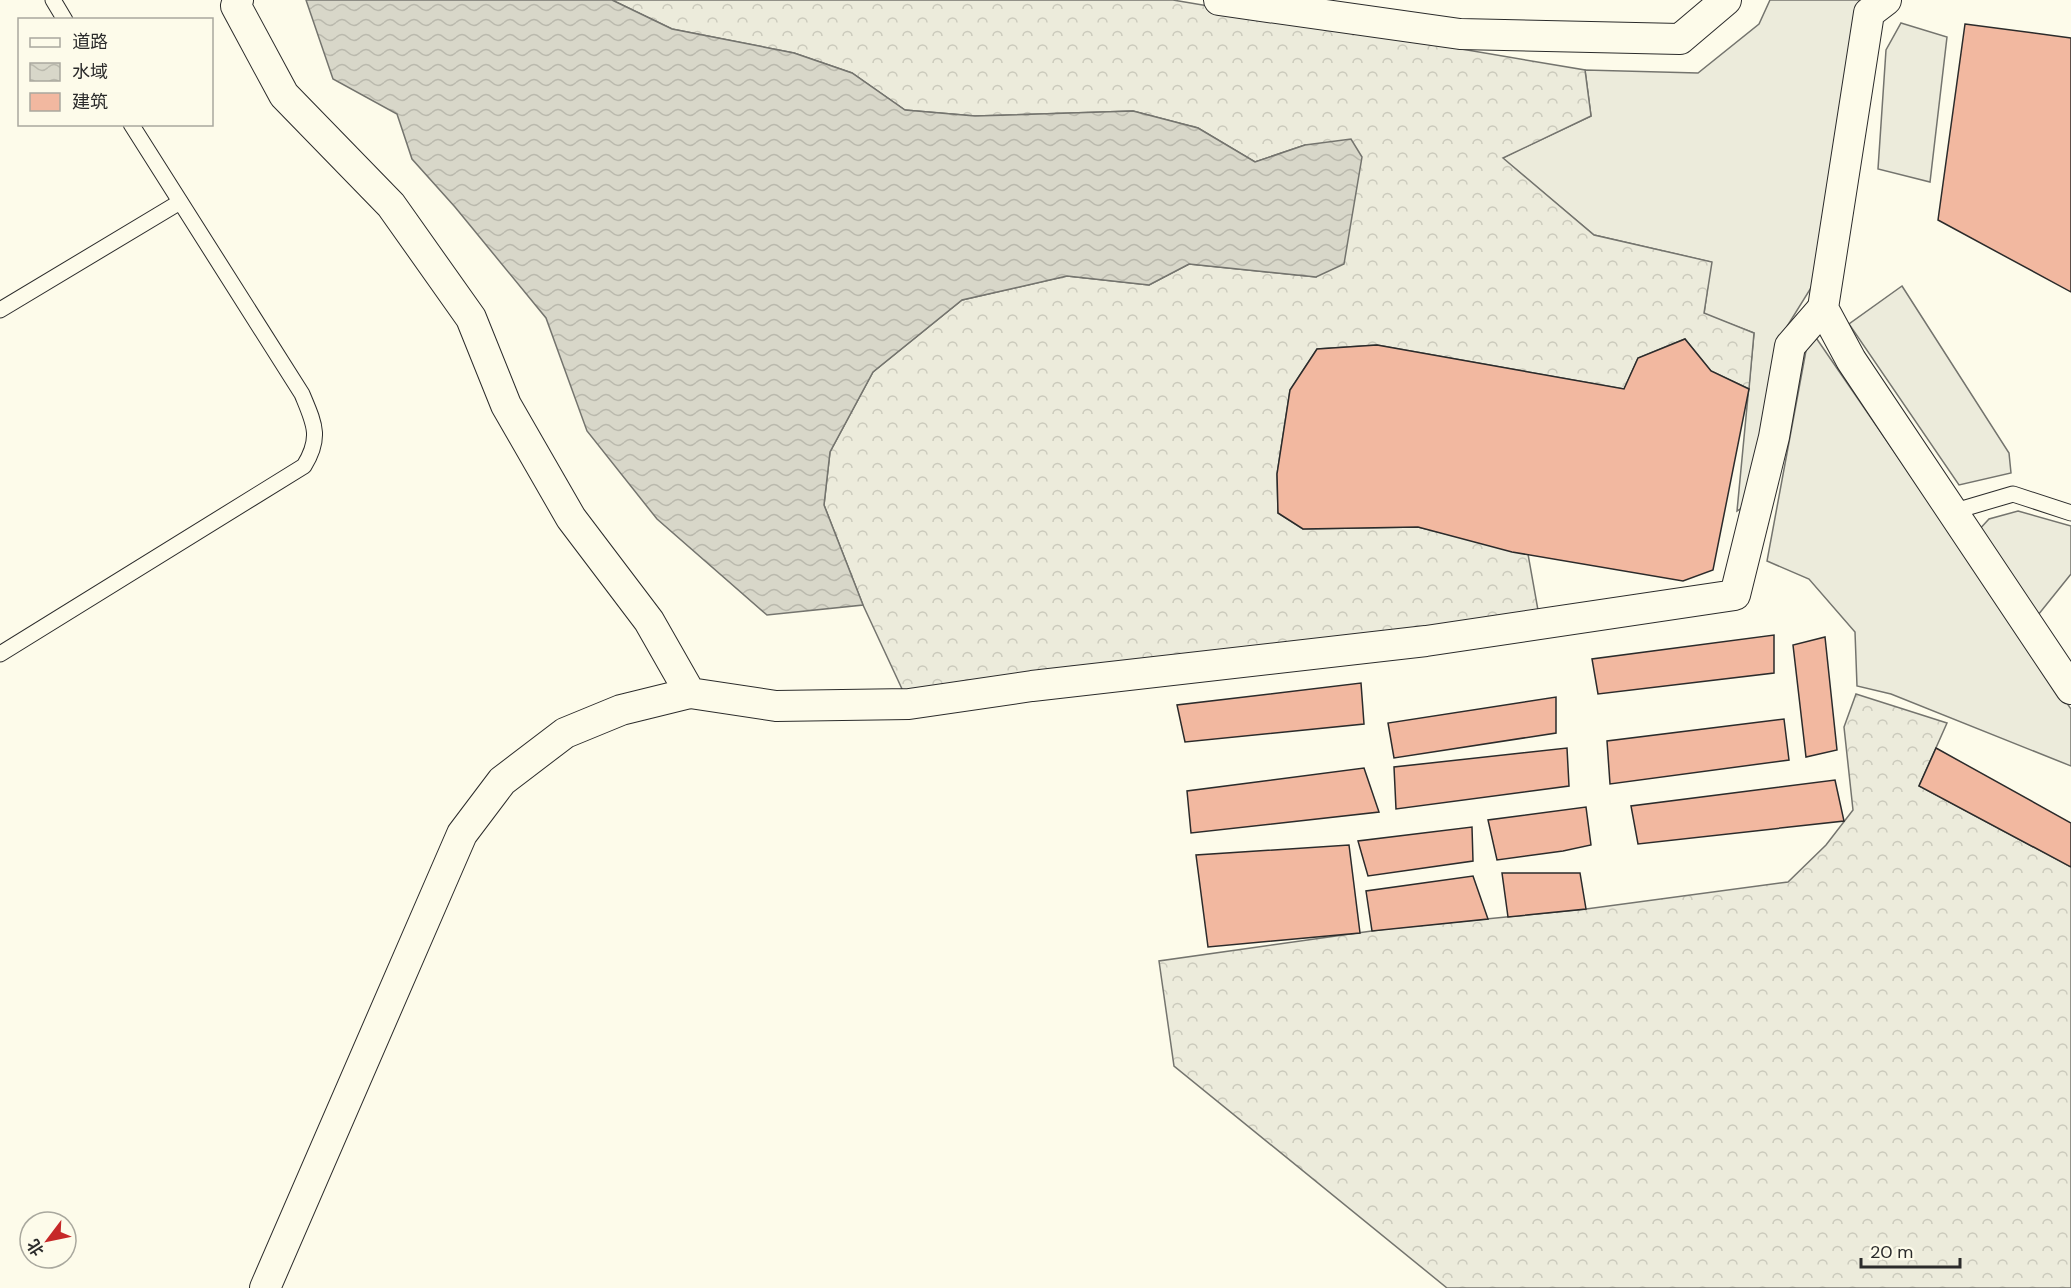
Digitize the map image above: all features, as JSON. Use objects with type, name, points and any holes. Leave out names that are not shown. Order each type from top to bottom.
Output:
[{"type":"street","points":[[238,0],[236,6],[284,95],[391,205],[471,318],[506,405],[565,508],[649,621],[690,693]]},
{"type":"street","points":[[1219,0],[1460,34],[1680,39],[1726,0]]},
{"type":"street","points":[[265,1288],[462,834],[502,781],[565,733],[621,710],[690,693],[776,706],[909,704],[1032,686],[1426,640],[1735,594],[1774,437],[1790,346],[1823,308],[1869,13],[1886,0]]},
{"type":"street","points":[[1823,308],[1851,360],[2071,689]]},
{"type":"lane","points":[[53,0],[64,18]]},
{"type":"lane","points":[[0,654],[304,466],[312,452],[315,425],[302,394],[132,126]]},
{"type":"lane","points":[[0,310],[180,202]]},
{"type":"lane","points":[[1952,512],[2013,494],[2071,513]]},
{"type":"green space","points":[[612,0],[1173,0],[1585,70],[1591,116],[1503,158],[1594,235],[1712,262],[1704,313],[1754,333],[1749,389],[1711,371],[1685,339],[1638,358],[1624,389],[1377,345],[1317,349],[1290,390],[1277,474],[1278,513],[1303,529],[1418,527],[1528,554],[1538,610],[909,704],[863,605],[824,505],[830,452],[873,372],[962,300],[1067,276],[1149,285],[1189,264],[1316,277],[1305,145],[1255,162],[1198,128],[1133,111],[975,116],[905,110],[852,73],[794,53],[672,29]]},
{"type":"green space","points":[[1770,0],[1886,0],[1814,283],[1778,341],[1750,503],[1737,511],[1754,333],[1704,314],[1711,262],[1594,235],[1502,158],[1591,116],[1585,70],[1698,73],[1759,24]]},
{"type":"green space","points":[[1901,23],[1947,37],[1930,182],[1878,169],[1886,50]]},
{"type":"green space","points":[[1902,286],[2009,453],[2011,473],[1959,485],[1849,324]]},
{"type":"green space","points":[[1810,329],[2071,709],[2071,766],[1891,694],[1857,686],[1855,632],[1809,579],[1767,561]]},
{"type":"green space","points":[[2018,511],[2071,526],[2071,574],[2034,620],[1976,533],[1989,519]]},
{"type":"green space","points":[[1856,694],[1947,723],[1919,786],[2071,867],[2071,1288],[1447,1288],[1174,1066],[1159,961],[1386,929],[1586,909],[1788,882],[1826,845],[1853,810],[1844,727]]},
{"type":"water","points":[[306,0],[612,0],[672,29],[794,53],[852,73],[905,110],[975,116],[1133,111],[1198,128],[1255,162],[1305,145],[1351,139],[1362,157],[1344,264],[1316,277],[1189,264],[1149,285],[1067,276],[962,300],[873,372],[830,452],[824,505],[863,605],[767,615],[657,519],[587,431],[546,318],[455,207],[412,159],[397,114],[333,79]]},
{"type":"building","points":[[1965,24],[2071,38],[2071,292],[1938,220]]},
{"type":"building","points":[[1685,339],[1711,371],[1749,389],[1713,570],[1683,581],[1512,552],[1418,527],[1303,529],[1278,513],[1277,474],[1290,390],[1317,349],[1377,345],[1624,389],[1638,358]]},
{"type":"building","points":[[1774,635],[1774,673],[1598,694],[1592,659]]},
{"type":"building","points":[[1825,637],[1837,750],[1806,757],[1793,645]]},
{"type":"building","points":[[1361,683],[1364,724],[1185,742],[1177,705]]},
{"type":"building","points":[[1556,697],[1556,733],[1394,758],[1388,723]]},
{"type":"building","points":[[1784,719],[1789,760],[1610,784],[1607,741]]},
{"type":"building","points":[[1567,748],[1569,786],[1396,809],[1394,767]]},
{"type":"building","points":[[1936,748],[2071,823],[2071,867],[1919,786]]},
{"type":"building","points":[[1364,768],[1379,812],[1191,833],[1187,791]]},
{"type":"building","points":[[1835,780],[1844,821],[1638,844],[1631,806]]},
{"type":"building","points":[[1586,807],[1591,845],[1497,860],[1488,820]]},
{"type":"building","points":[[1472,827],[1473,861],[1368,876],[1358,841]]},
{"type":"building","points":[[1349,845],[1360,933],[1208,947],[1196,855]]},
{"type":"building","points":[[1502,873],[1580,873],[1586,909],[1508,917]]},
{"type":"building","points":[[1473,876],[1488,919],[1372,931],[1366,891]]}]
